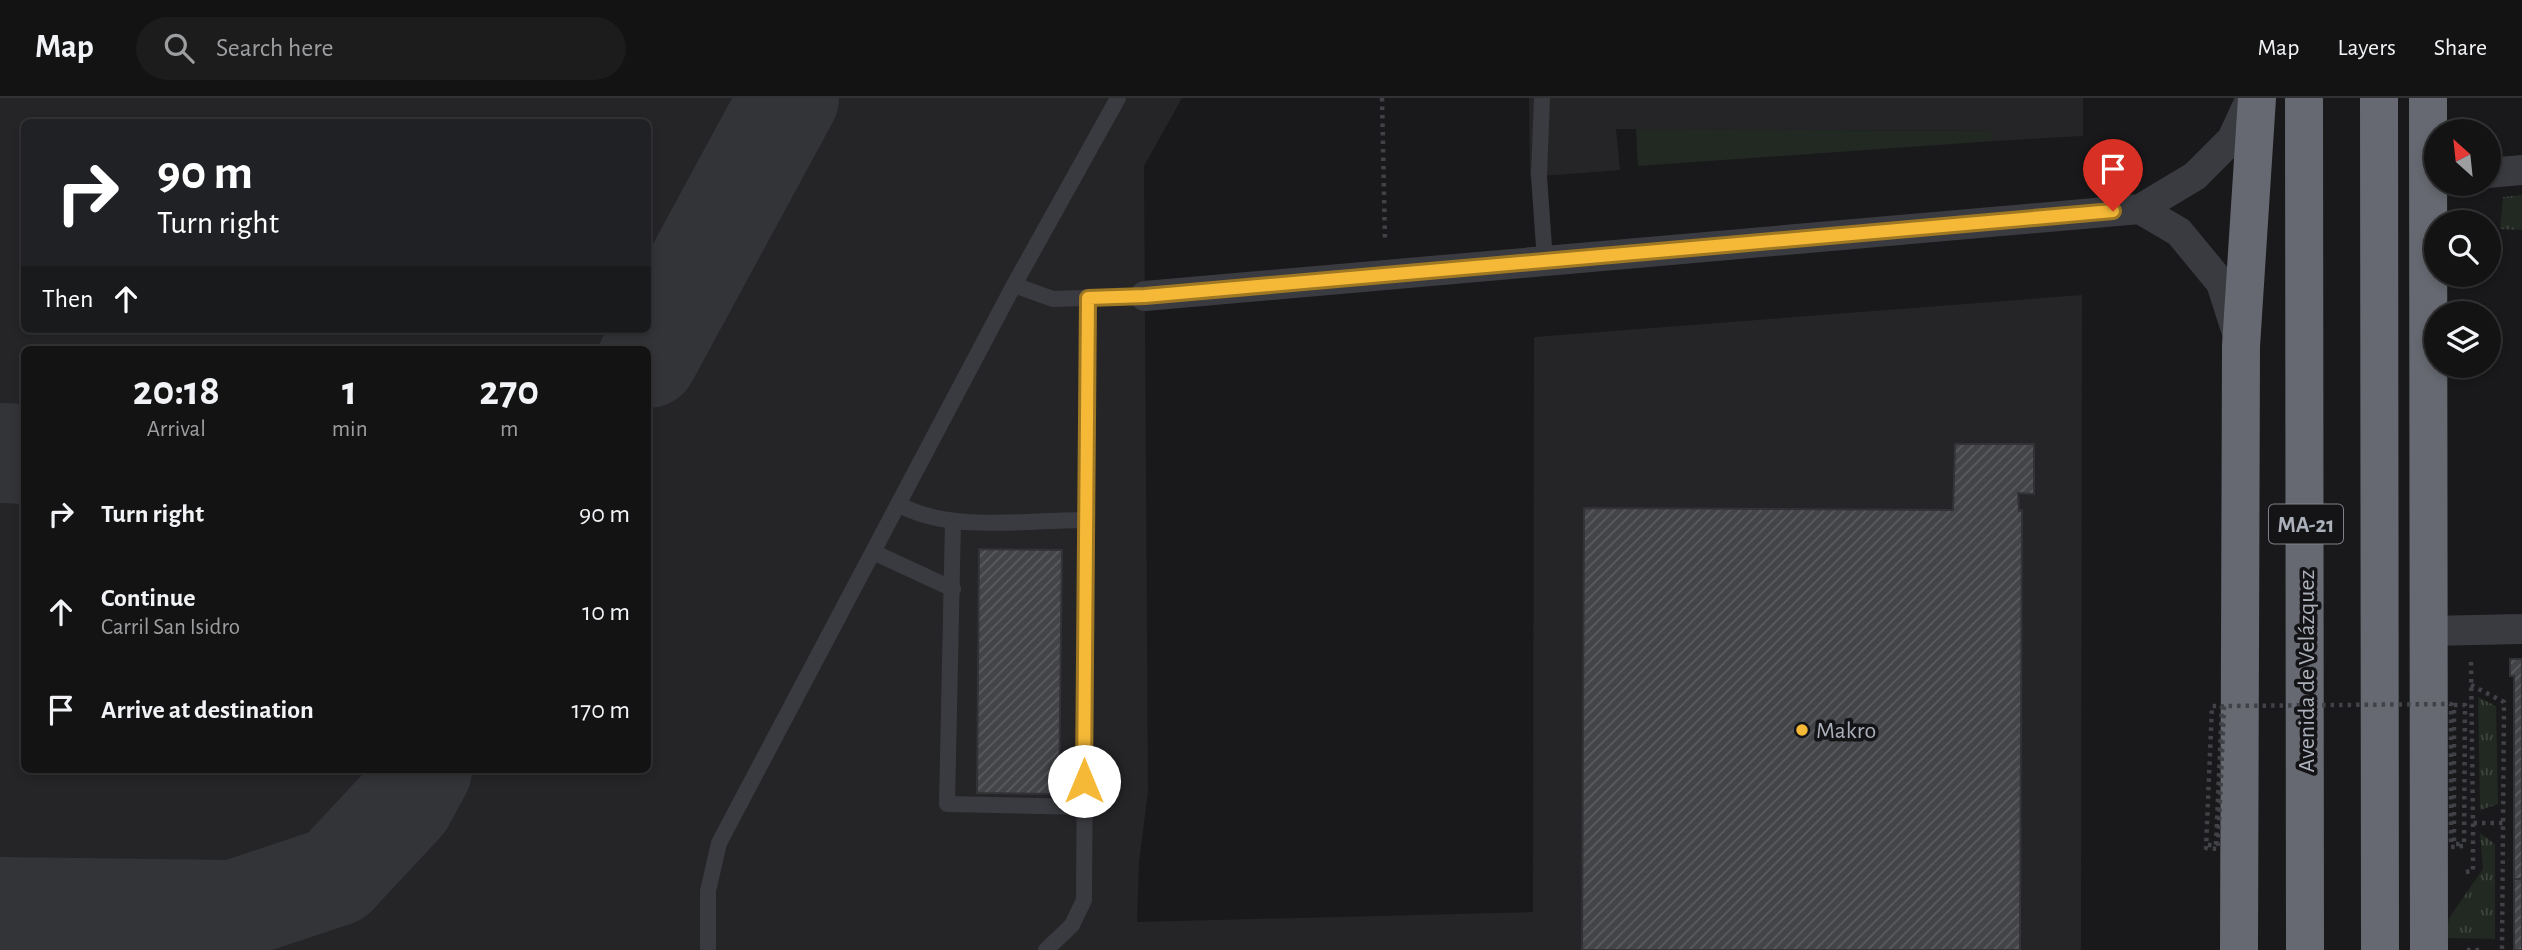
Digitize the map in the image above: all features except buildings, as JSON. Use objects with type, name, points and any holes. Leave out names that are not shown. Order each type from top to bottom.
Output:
[{"type":"highway","points":[[2239,950],[2241,346],[2257,98]]},
{"type":"highway","name":"Avenida de Velázquez","points":[[2304,98],[2305,950]]},
{"type":"highway","name":"MA-21","points":[[2379,98],[2380,950]]},
{"type":"highway","points":[[2428,98],[2429,119]]},
{"type":"highway","points":[[2429,950],[2428,631],[2432,196]]},
{"type":"street","points":[[1145,296],[2140,209],[2195,176],[2232,139],[2251,98]]},
{"type":"street","points":[[2501,172],[2522,170]]},
{"type":"street","points":[[2140,209],[2179,232],[2221,283],[2241,346]]},
{"type":"street","points":[[2428,631],[2522,629]]},
{"type":"lane","points":[[708,950],[708,891],[719,843],[1014,285],[1118,98]]},
{"type":"lane","points":[[1542,98],[1539,176],[1545,261]]},
{"type":"lane","points":[[1014,285],[1053,299],[1145,296]]},
{"type":"lane","points":[[1046,950],[1072,925],[1084,900],[1088,298]]},
{"type":"lane","points":[[898,504],[916,514],[953,521],[1086,520]]},
{"type":"lane","points":[[953,521],[947,804],[1084,807]]},
{"type":"lane","points":[[873,552],[953,589]]},
{"type":"path","points":[[1382,98],[1386,274]]},
{"type":"path","points":[[2502,950],[2504,823],[2504,702],[2472,685],[2473,823],[2504,823]]},
{"type":"path","points":[[2208,845],[2216,845],[2221,706],[2212,706],[2206,848],[2218,849],[2224,706],[2451,704],[2451,847],[2465,846],[2465,705],[2454,705],[2454,844],[2462,844]]},
{"type":"shaded area","points":[[0,98],[1182,98],[1144,166],[1148,792],[1139,862],[1137,922],[1533,912],[1534,337],[2082,295],[2081,950],[0,950]]},
{"type":"shaded area","points":[[1529,98],[2083,98],[2083,136],[1994,141],[1990,131],[1616,129],[1620,170],[1530,177]]},
{"type":"green space","points":[[1636,129],[1991,131],[1994,141],[1638,166]]},
{"type":"green space","points":[[2522,195],[2522,230],[2501,229],[2503,197]]},
{"type":"green space","points":[[2478,697],[2496,706],[2498,804],[2480,810]]},
{"type":"green space","points":[[2480,833],[2495,844],[2495,939],[2446,938],[2449,918],[2483,869]]},
{"type":"taxiway","points":[[651,352],[789,98]]},
{"type":"taxiway","points":[[0,453],[21,454]]},
{"type":"taxiway","points":[[0,907],[234,910],[336,876],[404,803],[420,773]]},
{"type":"place","name":"Makro","points":[[1802,730]]},
{"type":"route","points":[[1084,781],[1088,298],[1145,296],[2113,211]]}]
